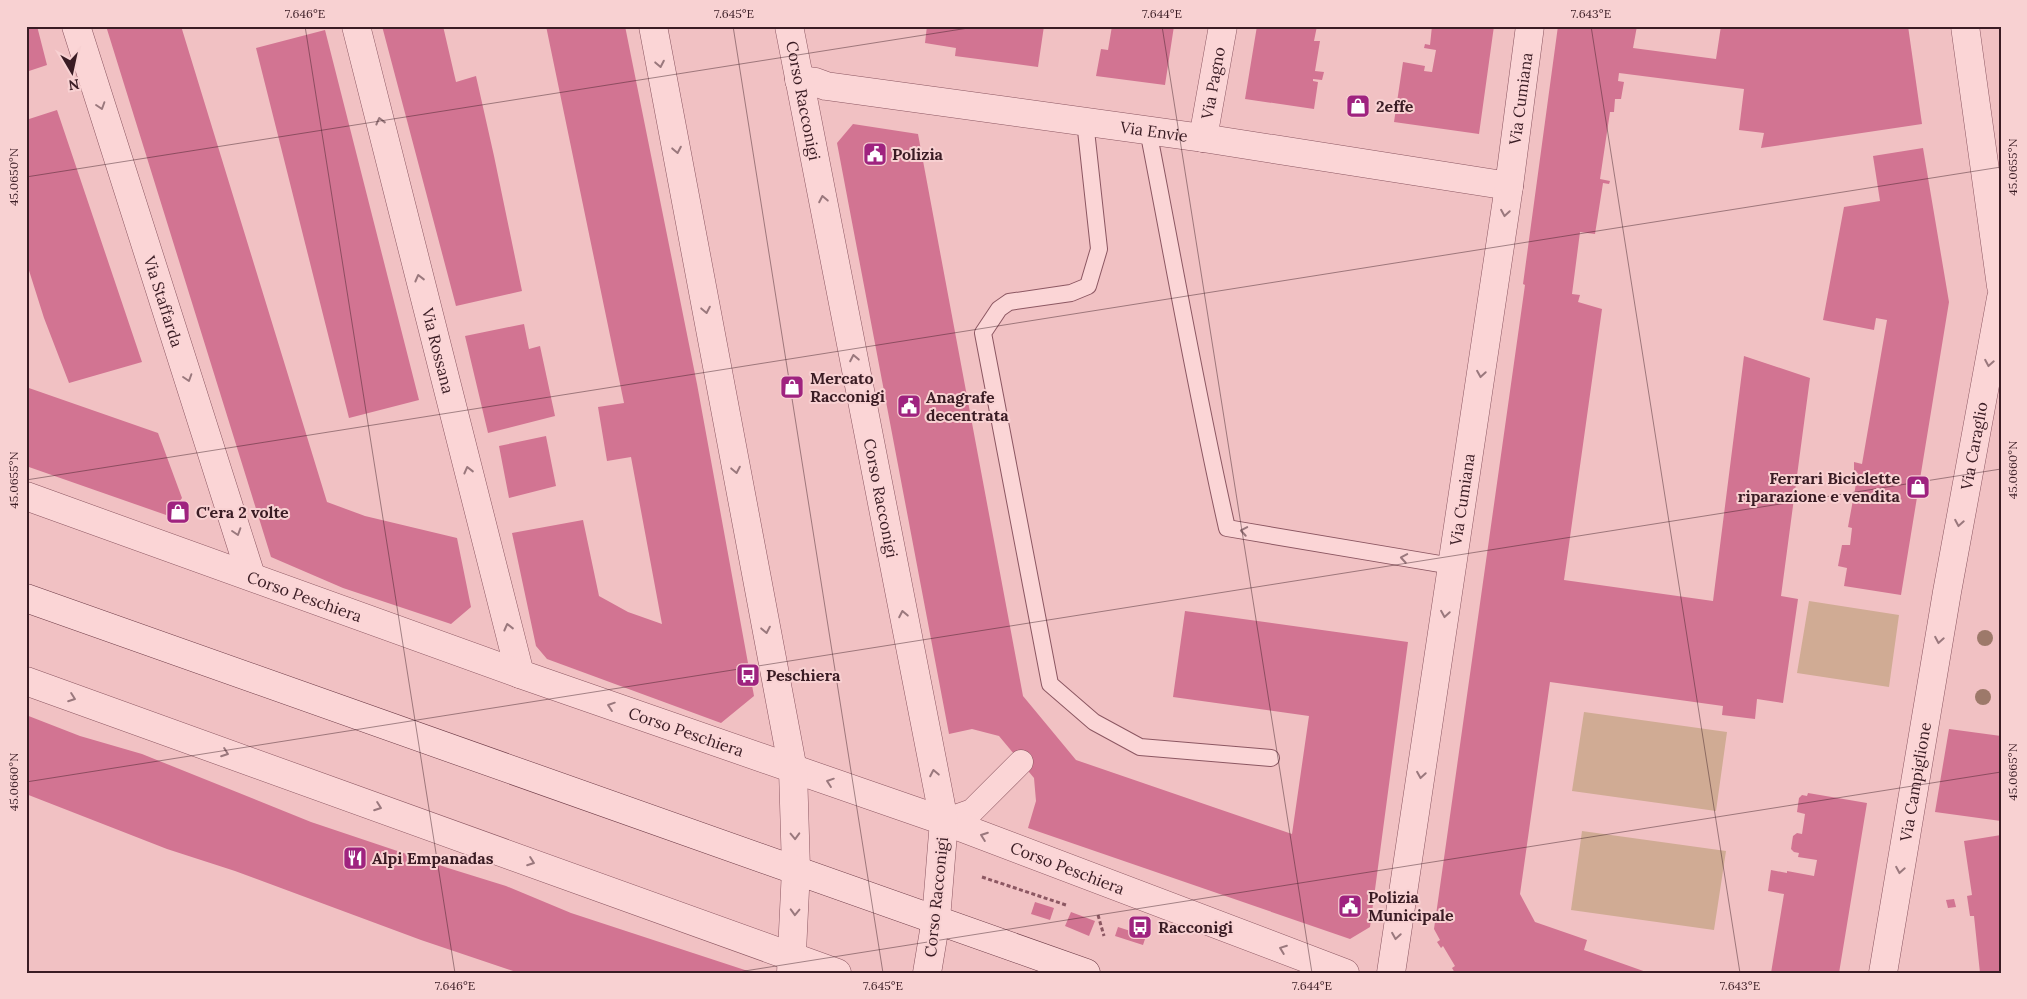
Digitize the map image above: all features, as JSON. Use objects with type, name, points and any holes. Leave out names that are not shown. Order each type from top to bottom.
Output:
[{"type":"street","name":"Via Staffarda","points":[[76,26],[251,576]]},
{"type":"street","name":"Via Rossana","points":[[356,26],[520,674]]},
{"type":"street","points":[[653,26],[792,770],[796,869],[792,964]]},
{"type":"street","name":"Corso Racconigi","points":[[789,26],[944,821],[936,919],[927,973]]},
{"type":"street","name":"Via Pagno","points":[[1203,138],[1223,26]]},
{"type":"street","name":"Via Cumiana","points":[[1391,973],[1509,186],[1530,26]]},
{"type":"street","points":[[1965,26],[2000,262]]},
{"type":"street","name":"Via Envie","points":[[799,80],[815,82],[826,86],[1203,138],[1509,186]]},
{"type":"street","name":"Via Caraglio","points":[[1947,592],[2001,298]]},
{"type":"street","name":"Corso Peschiera","points":[[26,496],[520,674],[792,770],[944,821],[1345,973]]},
{"type":"street","name":"Via Campiglione","points":[[1883,973],[1947,592]]},
{"type":"street","points":[[26,598],[1086,973]]},
{"type":"street","points":[[26,681],[792,964],[837,973]]},
{"type":"street","points":[[944,821],[972,811],[1020,762]]},
{"type":"lane","points":[[1085,121],[1099,249],[1088,286],[1071,293],[1009,302],[999,309],[982,332],[1050,684],[1094,722],[1140,747],[1272,758]]},
{"type":"lane","points":[[1148,130],[1205,432],[1227,528],[1452,566]]},
{"type":"path","points":[[982,878],[1072,906]]},
{"type":"path","points":[[1090,912],[1098,915],[1104,936]]},
{"type":"shaded area","points":[[1809,601],[1899,615],[1889,687],[1797,673]]},
{"type":"shaded area","points":[[1584,712],[1727,732],[1716,811],[1572,791]]},
{"type":"shaded area","points":[[1582,831],[1726,851],[1714,930],[1571,910]]},
{"type":"building","points":[[26,26],[37,26],[47,65],[26,72]]},
{"type":"building","points":[[106,26],[181,26],[327,502],[365,516],[457,538],[471,607],[451,624],[343,588],[271,557]]},
{"type":"building","points":[[382,26],[443,26],[456,82],[476,76],[522,291],[456,306]]},
{"type":"building","points":[[546,26],[625,26],[697,384],[754,696],[721,723],[547,659],[536,646],[512,533],[583,520],[599,596],[628,612],[662,624],[631,457],[607,461],[598,407],[624,403]]},
{"type":"building","points":[[927,26],[1044,26],[1038,67],[955,56],[956,48],[925,43]]},
{"type":"building","points":[[1112,26],[1174,26],[1165,85],[1096,76],[1101,49],[1108,50]]},
{"type":"building","points":[[1257,26],[1317,26],[1314,41],[1320,41],[1315,71],[1324,72],[1322,80],[1313,79],[1313,81],[1318,82],[1314,109],[1245,99]]},
{"type":"building","points":[[1432,26],[1494,26],[1479,134],[1394,122],[1403,62],[1425,66],[1424,71],[1432,72],[1436,50],[1424,48],[1425,44],[1430,45]]},
{"type":"building","points":[[1558,26],[1637,26],[1633,48],[1716,59],[1721,26],[1908,26],[1922,124],[1761,148],[1764,133],[1739,130],[1744,89],[1619,73],[1618,81],[1624,82],[1621,99],[1615,99],[1614,112],[1610,112],[1600,179],[1610,181],[1609,184],[1603,183],[1595,234],[1580,232],[1572,294],[1580,295],[1578,302],[1602,309],[1564,580],[1713,601],[1744,356],[1810,378],[1781,596],[1798,599],[1783,703],[1757,699],[1755,719],[1722,715],[1723,706],[1550,682],[1520,894],[1535,922],[1587,940],[1584,950],[1649,973],[1455,973],[1452,968],[1455,966],[1443,946],[1441,948],[1437,942],[1440,940],[1434,929],[1525,285],[1523,284]]},
{"type":"building","points":[[325,30],[419,400],[349,418],[256,48]]},
{"type":"building","points":[[57,110],[142,362],[69,383],[44,318],[26,261],[26,120]]},
{"type":"building","points":[[853,124],[918,134],[1023,696],[1076,760],[1292,834],[1309,716],[1173,697],[1185,611],[1408,642],[1370,927],[1350,939],[1028,828],[1036,801],[1034,778],[999,736],[972,729],[949,734],[837,143]]},
{"type":"building","points":[[1923,148],[1949,302],[1901,595],[1844,586],[1847,568],[1838,566],[1842,545],[1850,545],[1852,528],[1848,527],[1858,473],[1854,472],[1854,462],[1862,464],[1887,320],[1876,318],[1874,330],[1823,320],[1844,207],[1880,201],[1873,156]]},
{"type":"building","points":[[524,324],[529,349],[540,346],[555,416],[488,433],[465,336]]},
{"type":"building","points":[[26,387],[158,433],[182,498],[169,516],[26,466]]},
{"type":"building","points":[[546,436],[556,486],[509,498],[499,446]]},
{"type":"building","points":[[26,715],[80,736],[142,754],[311,822],[506,886],[571,913],[754,973],[519,973],[421,940],[235,871],[167,849],[26,794]]},
{"type":"building","points":[[1949,729],[2001,736],[2001,821],[1935,812]]},
{"type":"building","points":[[1808,793],[1867,803],[1839,973],[1771,973],[1784,894],[1768,891],[1771,870],[1814,876],[1817,860],[1798,857],[1799,853],[1791,849],[1793,836],[1797,833],[1802,834],[1805,814],[1797,812],[1799,798],[1802,795],[1807,796]]},
{"type":"building","points":[[2001,835],[2001,973],[1980,973],[1974,916],[1970,916],[1967,896],[1972,895],[1964,841]]},
{"type":"building","points":[[26,873],[29,873],[28,895],[26,895]]},
{"type":"building","points":[[1954,899],[1956,907],[1948,908],[1946,900]]},
{"type":"building","points":[[1035,902],[1054,908],[1050,920],[1031,914]]},
{"type":"building","points":[[1071,912],[1095,921],[1089,936],[1065,926]]},
{"type":"building","points":[[1118,927],[1146,936],[1143,945],[1115,936]]},
{"type":"place","name":"2effe","points":[[1358,106]]},
{"type":"place","name":"Polizia","points":[[875,154]]},
{"type":"place","name":"Mercato Racconigi","points":[[792,387]]},
{"type":"place","name":"Anagrafe decentrata","points":[[909,406]]},
{"type":"place","name":"Ferrari Biciclette riparazione e vendita","points":[[1918,487]]},
{"type":"place","name":"C'era 2 volte","points":[[178,512]]},
{"type":"place","name":"Peschiera","points":[[748,675]]},
{"type":"place","name":"Alpi Empanadas","points":[[355,858]]},
{"type":"place","name":"Polizia Municipale","points":[[1350,906]]},
{"type":"place","name":"Racconigi","points":[[1140,927]]}]
